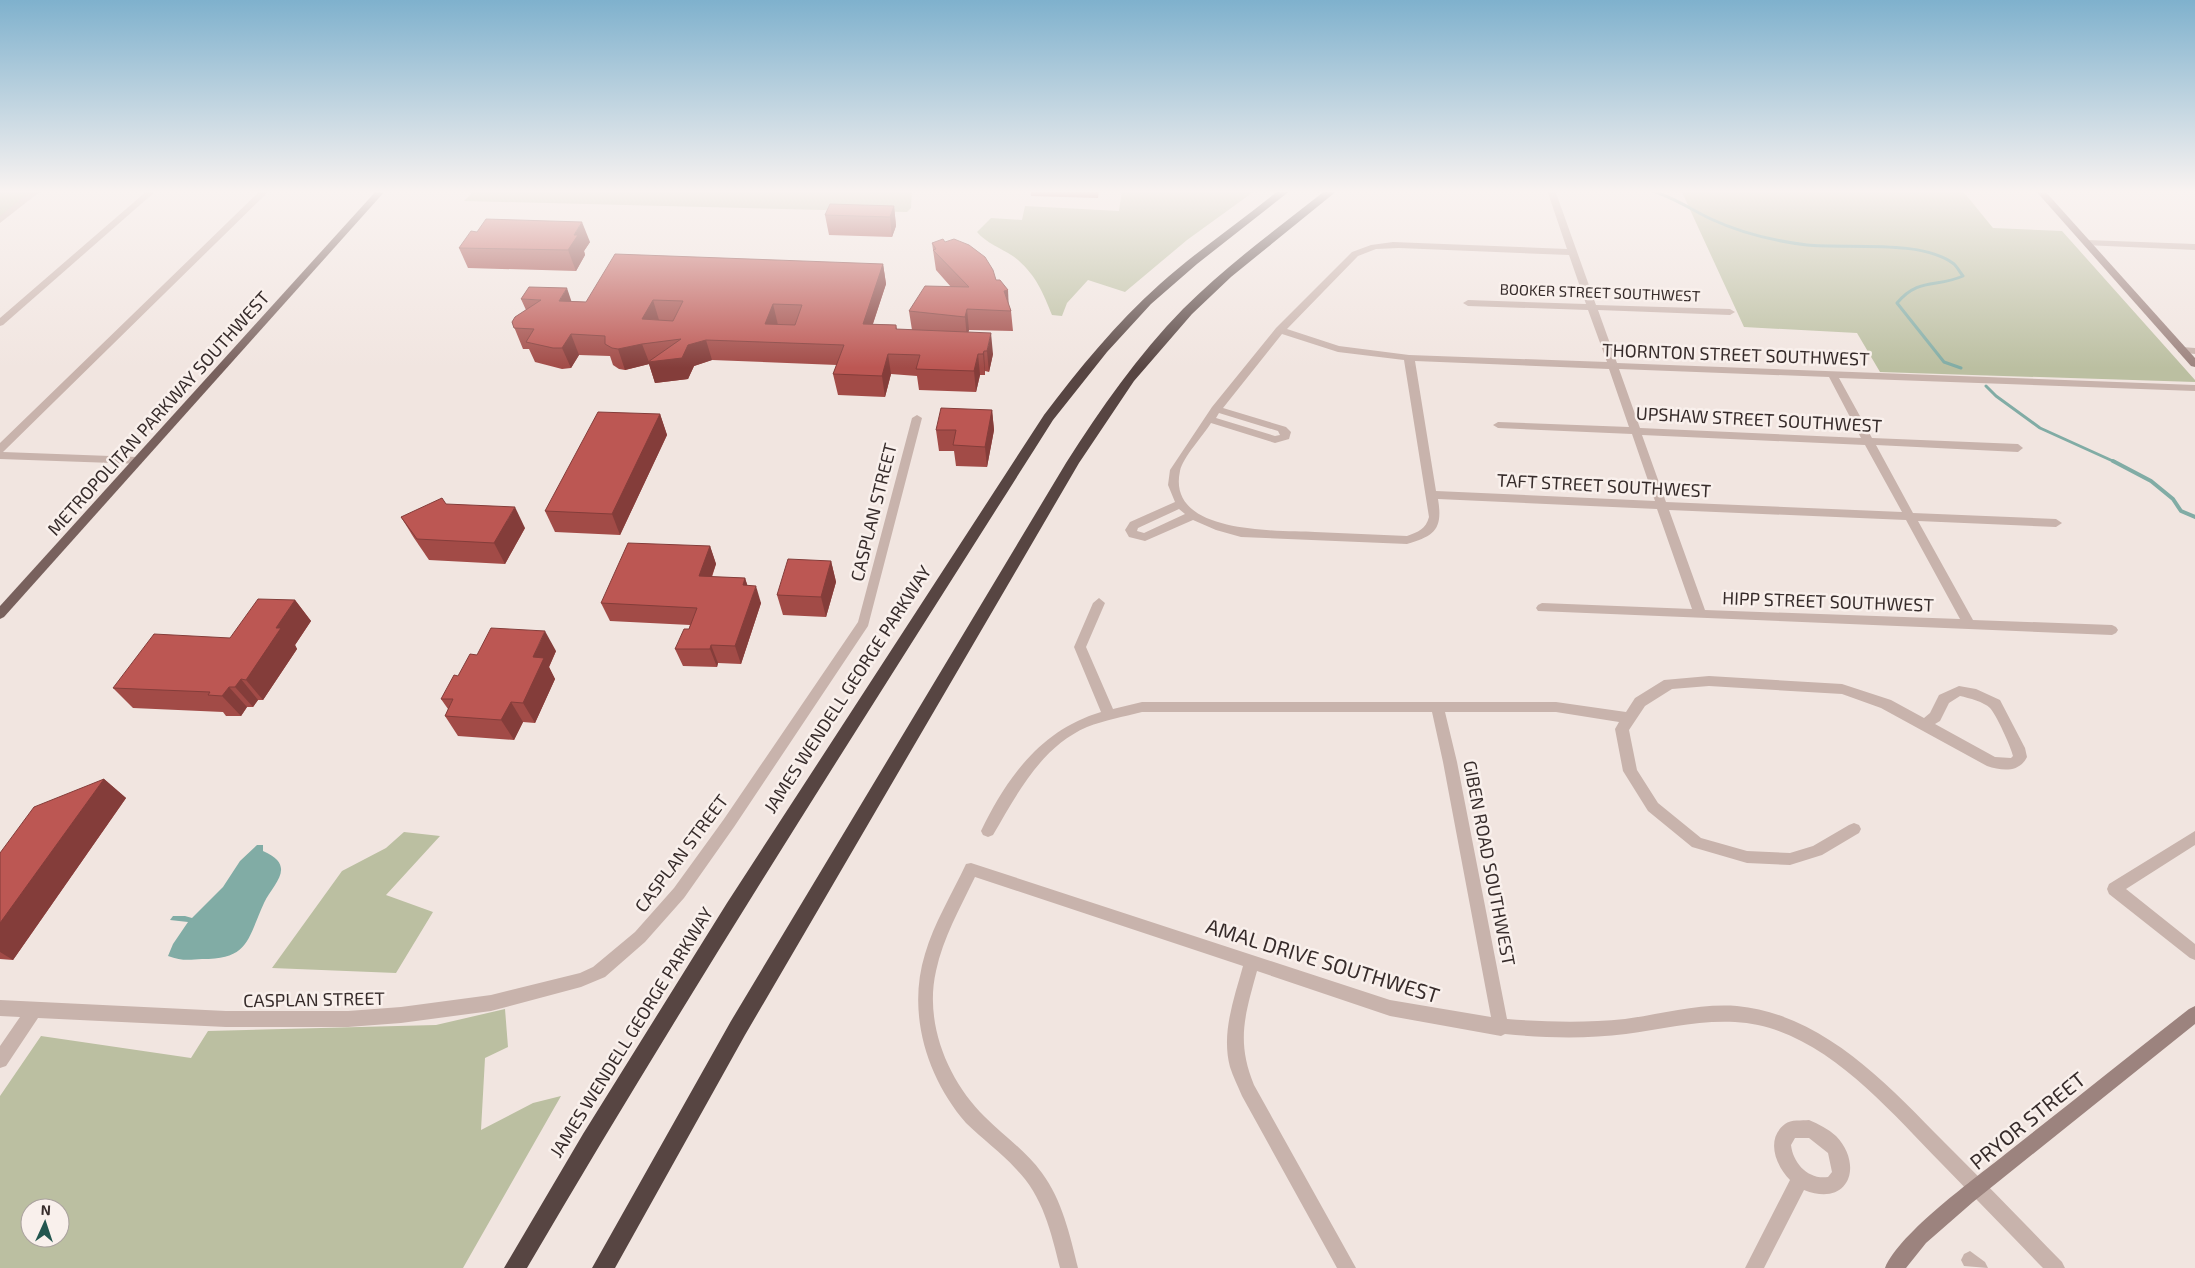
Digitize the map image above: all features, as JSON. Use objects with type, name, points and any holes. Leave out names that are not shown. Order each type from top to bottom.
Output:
[{"type":"highway","name":"JAMES WENDELL GEORGE PARKWAY","points":[[516,1268],[590,1141],[733,909],[1048,418],[1096,356],[1162,288],[1208,249]]},
{"type":"highway","points":[[603,1268],[744,1019],[1068,472],[1118,393],[1169,330],[1203,296],[1259,249]]},
{"type":"main road","name":"METROPOLITAN PARKWAY SOUTHWEST","points":[[0,614],[330,249]]},
{"type":"main road","points":[[2092,249],[2195,364]]},
{"type":"main road","name":"PRYOR STREET","points":[[1894,1268],[1920,1237],[2195,1014]]},
{"type":"street","points":[[0,323],[85,249]]},
{"type":"street","points":[[0,449],[205,249]]},
{"type":"street","points":[[1369,249],[1354,255],[1279,330],[1216,409],[1176,469],[1174,486],[1182,503],[1193,514],[1216,528],[1241,534],[1407,540],[1423,536],[1433,526],[1436,517],[1409,358]]},
{"type":"street","points":[[1503,249],[1573,252],[1700,614]]},
{"type":"street","name":"BOOKER STREET SOUTHWEST","points":[[1468,303],[1730,312]]},
{"type":"street","name":"THORNTON STREET SOUTHWEST","points":[[1279,330],[1338,349],[1409,358],[2195,388]]},
{"type":"street","points":[[2182,350],[2195,350]]},
{"type":"street","points":[[1832,374],[1968,623]]},
{"type":"street","points":[[1209,419],[1275,440],[1285,437],[1286,432],[1282,429],[1216,409]]},
{"type":"street","name":"CASPLAN STREET","points":[[0,1008],[287,1020],[401,1015],[451,1009],[526,995],[581,980],[609,965],[657,918],[698,867],[864,623],[917,418]]},
{"type":"street","name":"UPSHAW STREET SOUTHWEST","points":[[1498,425],[2018,448]]},
{"type":"street","points":[[0,455],[137,461]]},
{"type":"street","name":"TAFT STREET SOUTHWEST","points":[[1432,495],[2056,522]]},
{"type":"street","points":[[1182,503],[1134,525],[1131,530],[1133,534],[1145,537],[1193,514]]},
{"type":"street","points":[[1099,603],[1080,647],[1108,716]]},
{"type":"street","name":"HIPP STREET SOUTHWEST","points":[[1542,608],[2112,630]]},
{"type":"street","points":[[1854,829],[1818,851],[1790,859],[1747,857],[1697,843],[1653,807],[1630,771],[1622,729],[1640,702],[1669,684],[1709,681],[1842,689],[1886,704],[1926,724],[1992,762],[2015,764],[2020,757],[2018,748],[1995,704],[1971,692],[1959,691],[1944,699],[1935,717],[1926,724]]},
{"type":"street","points":[[988,830],[1017,780],[1047,747],[1072,729],[1108,716],[1142,707],[1556,707],[1629,718]]},
{"type":"street","name":"GIBEN ROAD SOUTHWEST","points":[[1437,707],[1450,762],[1501,1028]]},
{"type":"street","points":[[2195,837],[2114,889],[2195,953]]},
{"type":"street","name":"AMAL DRIVE SOUTHWEST","points":[[1069,1268],[1061,1234],[1052,1210],[1030,1171],[972,1115],[950,1087],[934,1054],[926,1016],[926,984],[932,953],[971,869],[1251,964],[1390,1008],[1446,1020],[1501,1028],[1550,1030],[1599,1029],[1716,1014],[1744,1016],[1774,1022],[1816,1040],[1856,1067],[2056,1268]]},
{"type":"street","points":[[1251,964],[1236,1024],[1235,1045],[1238,1064],[1248,1090],[1347,1268]]},
{"type":"street","points":[[0,1060],[34,1010]]},
{"type":"street","points":[[1754,1268],[1801,1178]]},
{"type":"green space","points":[[1001,249],[1176,249],[1125,292],[1088,280],[1067,303],[1062,316],[1052,315],[1039,286],[1025,266]]},
{"type":"green space","points":[[1708,249],[2078,249],[2195,382],[1880,372],[1857,333],[1744,327]]},
{"type":"green space","points":[[404,832],[440,836],[386,895],[433,912],[396,973],[272,968],[342,871],[386,848]]},
{"type":"green space","points":[[505,1009],[508,1047],[485,1058],[481,1130],[533,1103],[561,1096],[463,1268],[0,1268],[0,1096],[41,1036],[191,1058],[208,1031],[436,1025]]},
{"type":"water","points":[[257,845],[263,845],[263,851],[279,863],[281,869],[280,876],[264,903],[244,945],[238,951],[217,958],[185,960],[168,956],[173,944],[188,922],[170,920],[173,916],[192,918],[223,887],[240,861]]},
{"type":"building","points":[[523,249],[569,249],[568,250]]},
{"type":"building","points":[[975,249],[985,257],[993,270],[996,280],[1000,280],[1008,290],[1004,291],[1011,311],[967,309],[965,317],[909,311],[925,286],[969,287],[933,250]]},
{"type":"building","points":[[615,254],[883,264],[863,324],[896,325],[896,329],[991,333],[987,351],[984,351],[983,354],[978,354],[974,371],[916,369],[920,355],[888,354],[882,376],[833,374],[844,345],[706,340],[688,345],[682,358],[648,362],[681,339],[618,349],[605,344],[605,336],[571,334],[562,348],[553,348],[526,342],[534,329],[514,328],[512,322],[515,317],[541,300],[521,299],[529,287],[567,288],[559,301],[586,302]],"holes":[[[653,300],[683,301],[673,321],[642,319]],[[773,304],[802,305],[795,325],[765,324]]]},
{"type":"building","points":[[941,408],[992,410],[985,447],[953,445],[956,430],[936,430]]},
{"type":"building","points":[[598,412],[660,414],[612,514],[545,511]]},
{"type":"building","points":[[442,498],[446,504],[515,507],[494,543],[417,539],[401,517]]},
{"type":"building","points":[[628,543],[710,546],[699,576],[745,578],[743,585],[756,586],[735,646],[711,645],[710,649],[675,649],[684,629],[689,629],[697,608],[601,603]]},
{"type":"building","points":[[788,559],[831,561],[821,597],[777,595]]},
{"type":"building","points":[[258,599],[295,600],[276,628],[281,628],[246,680],[241,679],[235,687],[229,687],[222,696],[208,695],[210,692],[113,688],[154,634],[230,638]]},
{"type":"building","points":[[491,628],[545,631],[533,657],[544,658],[523,703],[511,702],[501,720],[445,716],[453,699],[441,699],[454,675],[458,676],[470,654],[477,655]]},
{"type":"building","points":[[104,779],[0,923],[0,853],[34,807]]},
{"type":"waterway","points":[[1911,249],[1940,256],[1954,264],[1963,276],[1953,280],[1920,286],[1905,295],[1897,303],[1944,362],[1961,368]]},
{"type":"waterway","points":[[1986,386],[1996,396],[2040,428],[2114,462]]},
{"type":"waterway","points":[[2114,462],[2151,481],[2173,499],[2181,511],[2195,517]]}]
